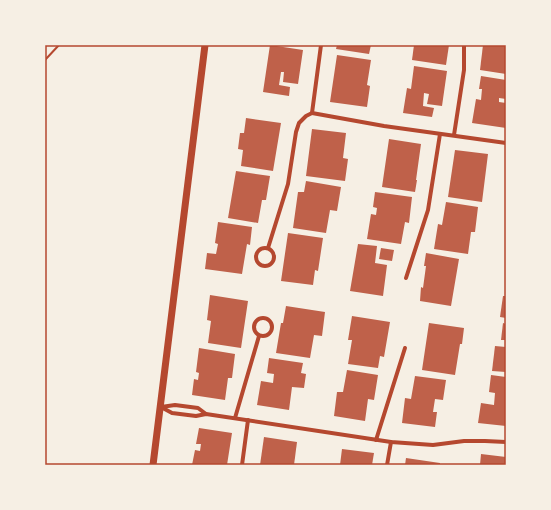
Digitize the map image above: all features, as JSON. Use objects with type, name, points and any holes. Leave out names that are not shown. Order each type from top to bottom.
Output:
[{"type":"street","points":[[153,465],[205,45]]},
{"type":"street","points":[[312,113],[321,45]]},
{"type":"street","points":[[454,136],[464,70],[464,45]]},
{"type":"street","points":[[268,248],[288,184],[296,132],[299,123],[306,116],[312,113],[384,126],[506,143]]},
{"type":"street","points":[[406,278],[428,210],[440,134]]},
{"type":"street","points":[[262,247],[268,248],[273,251],[274,257],[272,263],[267,266],[261,266],[256,262],[255,256],[257,251],[262,247]]},
{"type":"street","points":[[262,318],[267,318],[272,322],[273,328],[270,334],[265,337],[259,336],[255,332],[254,326],[256,321],[262,318]]},
{"type":"street","points":[[234,418],[259,336]]},
{"type":"street","points":[[376,440],[405,348]]},
{"type":"street","points":[[161,407],[175,405],[198,408],[206,414]]},
{"type":"street","points":[[161,407],[172,413],[196,416],[206,414],[391,442],[433,445],[485,441],[506,442]]},
{"type":"street","points":[[242,465],[248,420]]},
{"type":"street","points":[[387,465],[391,442]]},
{"type":"path","points":[[45,60],[59,45]]},
{"type":"building","points":[[270,45],[303,50],[298,84],[283,82],[284,72],[281,72],[279,85],[290,87],[289,96],[263,92]]},
{"type":"building","points":[[337,45],[371,45],[369,54],[336,49]]},
{"type":"building","points":[[414,45],[449,45],[446,65],[412,60]]},
{"type":"building","points":[[483,45],[506,45],[506,74],[480,70]]},
{"type":"building","points":[[337,55],[371,60],[367,85],[370,86],[367,107],[330,102]]},
{"type":"building","points":[[414,66],[447,71],[442,106],[427,104],[429,94],[424,93],[423,106],[434,108],[432,117],[403,113],[407,88],[411,89]]},
{"type":"building","points":[[481,76],[506,80],[506,99],[499,98],[499,102],[506,103],[506,128],[472,123],[476,99],[481,100],[482,89],[479,89]]},
{"type":"building","points":[[246,118],[281,123],[273,171],[241,166],[243,150],[238,149],[240,133],[244,133]]},
{"type":"building","points":[[312,129],[346,133],[343,158],[348,159],[345,181],[306,176]]},
{"type":"building","points":[[389,139],[421,144],[415,192],[382,187]]},
{"type":"building","points":[[455,150],[488,154],[482,202],[448,197]]},
{"type":"building","points":[[236,171],[270,176],[266,200],[262,200],[258,223],[228,218]]},
{"type":"building","points":[[306,181],[341,187],[337,211],[330,210],[326,233],[293,228],[298,192],[304,192]]},
{"type":"building","points":[[375,192],[412,197],[409,223],[405,222],[401,244],[367,239],[371,214],[376,215],[377,208],[373,207]]},
{"type":"building","points":[[446,202],[478,207],[475,232],[471,232],[468,254],[434,249],[438,224],[442,225]]},
{"type":"building","points":[[218,222],[252,227],[250,245],[247,244],[242,274],[205,269],[207,253],[216,254],[218,244],[215,243]]},
{"type":"building","points":[[288,233],[323,238],[318,271],[315,270],[313,285],[281,281]]},
{"type":"building","points":[[358,244],[377,246],[375,263],[387,265],[383,296],[350,291]]},
{"type":"building","points":[[381,248],[394,250],[392,261],[379,259]]},
{"type":"building","points":[[426,253],[459,259],[451,306],[420,301],[421,287],[423,288],[426,266],[424,266]]},
{"type":"building","points":[[210,295],[248,301],[241,348],[208,343],[211,321],[207,320]]},
{"type":"building","points":[[503,296],[506,296],[506,318],[500,317]]},
{"type":"building","points":[[286,306],[325,312],[322,336],[314,335],[310,358],[276,353],[281,323],[283,323]]},
{"type":"building","points":[[352,316],[390,322],[384,357],[380,356],[378,368],[348,364],[352,340],[348,340]]},
{"type":"building","points":[[429,323],[464,328],[455,375],[422,370]]},
{"type":"building","points":[[503,323],[506,324],[506,340],[501,340]]},
{"type":"building","points":[[495,346],[506,347],[506,372],[492,371]]},
{"type":"building","points":[[199,348],[235,354],[232,378],[228,378],[225,400],[192,395],[194,379],[198,380],[199,373],[196,372]]},
{"type":"building","points":[[269,358],[303,363],[301,373],[306,374],[304,388],[292,387],[289,410],[257,405],[261,381],[273,383],[274,374],[267,373]]},
{"type":"building","points":[[347,370],[378,375],[374,400],[368,399],[365,421],[334,416],[337,392],[343,392]]},
{"type":"building","points":[[491,375],[506,377],[506,426],[478,423],[481,403],[494,405],[495,393],[489,392]]},
{"type":"building","points":[[415,376],[446,380],[443,400],[435,399],[433,412],[437,412],[435,427],[402,423],[405,398],[411,399]]},
{"type":"building","points":[[199,428],[232,433],[227,465],[192,465],[195,450],[200,451],[201,444],[196,444]]},
{"type":"building","points":[[264,437],[297,442],[294,465],[260,465]]},
{"type":"building","points":[[342,449],[374,453],[372,465],[340,465]]},
{"type":"building","points":[[481,454],[506,457],[506,465],[480,465]]},
{"type":"building","points":[[406,458],[440,463],[440,465],[405,465]]}]
